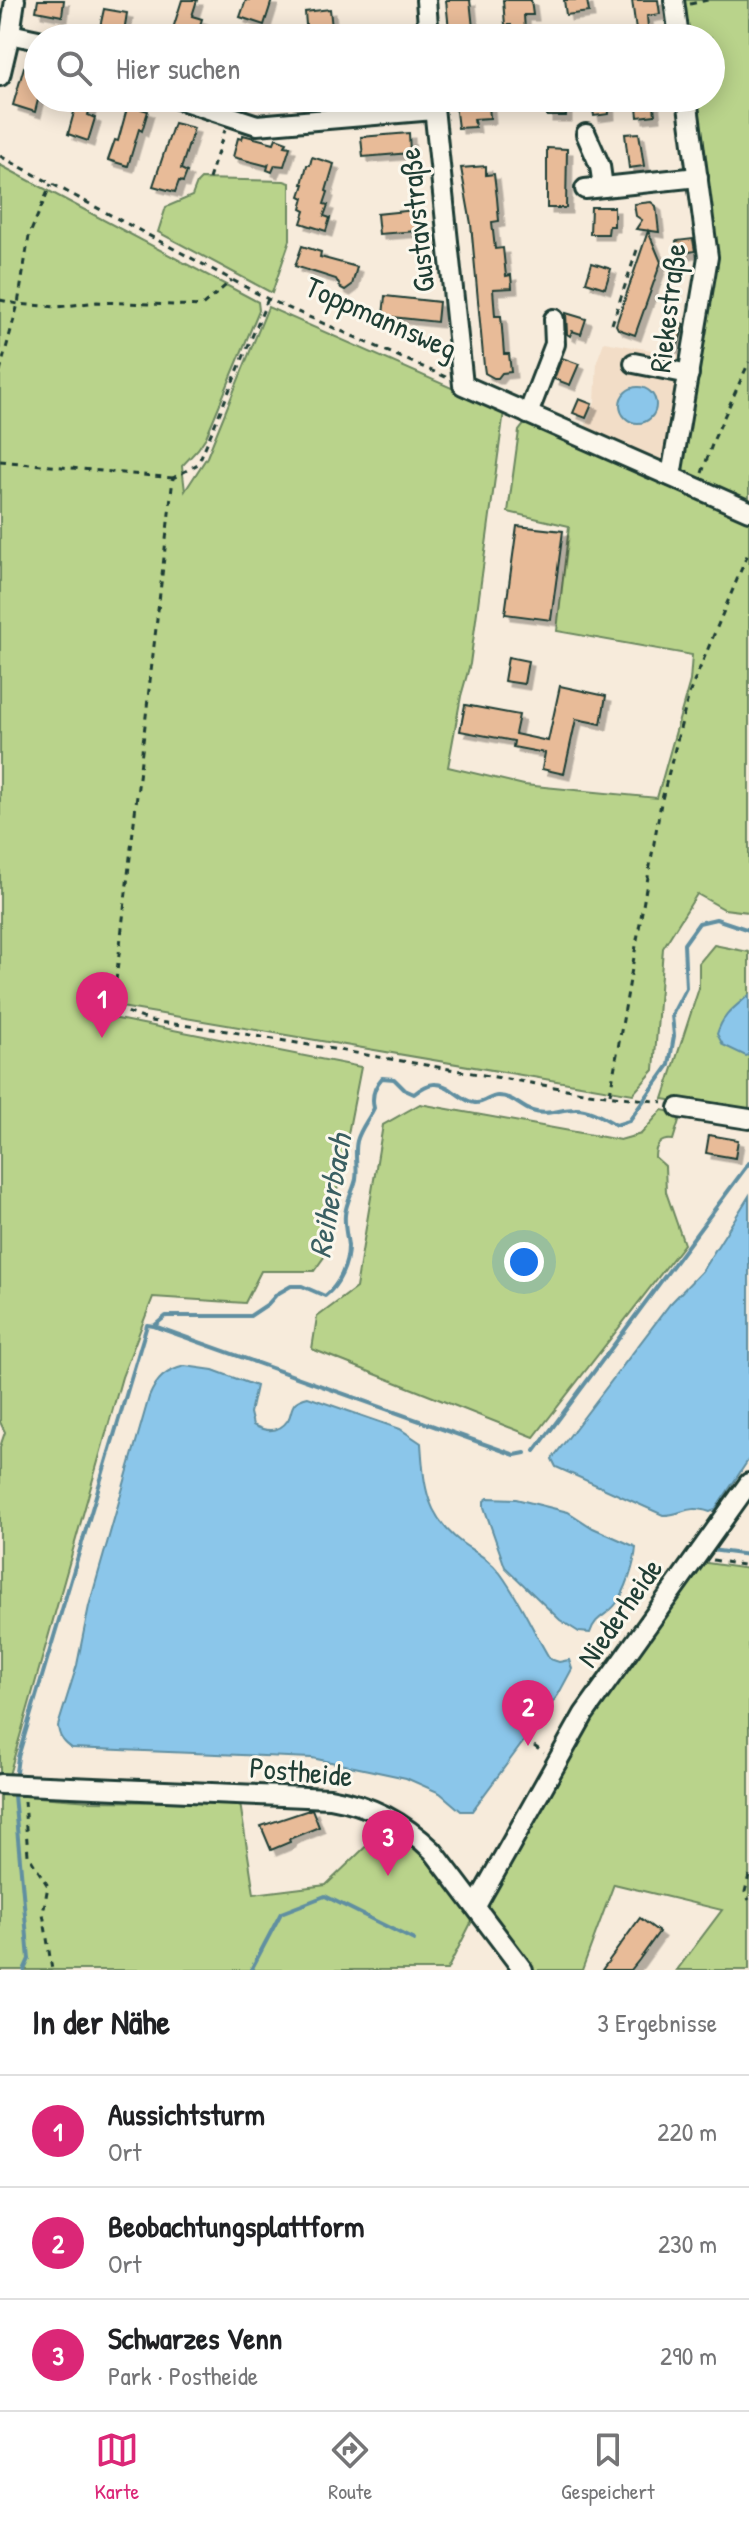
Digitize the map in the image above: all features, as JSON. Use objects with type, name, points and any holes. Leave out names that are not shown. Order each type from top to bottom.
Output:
[{"type":"street","points":[[0,76],[15,0]]},
{"type":"street","points":[[426,0],[428,24]]},
{"type":"street","points":[[674,0],[677,24]]},
{"type":"street","points":[[10,34],[24,37]]},
{"type":"street","points":[[217,112],[257,125],[367,112]]},
{"type":"street","name":"Gustavstraße","points":[[435,112],[463,385]]},
{"type":"street","name":"Riekestraße","points":[[671,476],[708,257],[689,112]]},
{"type":"street","points":[[586,134],[600,166],[594,188],[698,177]]},
{"type":"street","points":[[528,414],[555,344],[554,319]]},
{"type":"street","points":[[634,363],[689,374]]},
{"type":"street","name":"Toppmannsweg","points":[[463,385],[749,511]]},
{"type":"street","points":[[679,1108],[749,1119]]},
{"type":"street","name":"Niederheide","points":[[476,1906],[584,1714],[749,1483]]},
{"type":"street","name":"Postheide","points":[[0,1784],[330,1798],[350,1802],[391,1817],[416,1835],[449,1870],[523,1970]]},
{"type":"path","points":[[209,179],[229,116]]},
{"type":"path","name":"Toppmannsweg","points":[[0,156],[268,299],[463,385]]},
{"type":"path","points":[[0,371],[18,304],[29,236],[51,184]]},
{"type":"path","points":[[612,324],[637,250]]},
{"type":"path","points":[[0,300],[57,307],[97,302],[202,306],[232,280]]},
{"type":"path","points":[[0,461],[173,478],[198,464],[268,299]]},
{"type":"path","points":[[697,488],[714,439],[749,362]]},
{"type":"path","points":[[173,478],[113,1007],[151,1021],[227,1031],[589,1093],[655,1100],[679,1108]]},
{"type":"path","points":[[610,1094],[661,803],[689,694],[749,551]]},
{"type":"path","points":[[694,1558],[749,1566]]},
{"type":"path","points":[[23,1785],[28,1855],[48,1886],[43,1913],[52,1970]]},
{"type":"path","points":[[749,1875],[745,1892],[749,1900]]},
{"type":"shaded area","points":[[604,342],[686,356],[668,458],[660,464],[584,430],[595,402],[597,361]]},
{"type":"green space","points":[[682,0],[749,0],[749,503],[684,474],[680,466],[714,255],[696,112],[725,112],[725,24],[685,24]]},
{"type":"green space","points":[[0,165],[258,302],[259,310],[206,437],[182,466],[185,491],[207,457],[268,307],[504,411],[470,664],[448,767],[524,785],[657,798],[690,681],[692,655],[557,631],[569,526],[508,512],[519,431],[526,422],[749,521],[749,912],[724,909],[697,894],[663,948],[654,1070],[633,1094],[121,1007],[102,1001],[97,1015],[361,1067],[324,1257],[314,1271],[261,1271],[245,1303],[153,1297],[122,1377],[9,1775],[0,1774],[0,1447],[5,1432],[0,1422]]},
{"type":"green space","points":[[201,179],[290,183],[290,240],[272,293],[158,232],[166,207],[192,196]]},
{"type":"green space","points":[[714,945],[749,952],[749,1113],[663,1099],[699,988],[699,963]]},
{"type":"green space","points":[[420,1104],[620,1140],[641,1134],[662,1110],[681,1114],[673,1140],[660,1143],[655,1157],[665,1166],[666,1192],[684,1244],[534,1437],[312,1349],[317,1317],[356,1288],[383,1125]]},
{"type":"green space","points":[[700,1562],[749,1569],[749,1970],[677,1970],[722,1910],[614,1884],[582,1970],[531,1970],[487,1909],[486,1900],[585,1722]]},
{"type":"green space","points":[[0,1794],[90,1801],[240,1803],[254,1894],[326,1885],[386,1827],[422,1854],[473,1919],[447,1970],[0,1970]]},
{"type":"water","points":[[638,387],[651,392],[656,405],[651,418],[638,423],[625,418],[620,405],[625,392]]},
{"type":"water","points":[[749,995],[749,1055],[746,1056],[723,1045],[717,1034],[726,1016]]},
{"type":"water","points":[[749,1196],[749,1459],[715,1510],[690,1509],[663,1515],[556,1467],[552,1459],[670,1304],[702,1271]]},
{"type":"water","points":[[185,1366],[213,1370],[256,1386],[250,1413],[253,1425],[263,1429],[281,1427],[288,1420],[294,1404],[308,1397],[400,1429],[421,1443],[426,1486],[440,1521],[500,1573],[550,1659],[559,1662],[569,1660],[572,1669],[558,1695],[472,1811],[461,1811],[440,1793],[406,1778],[312,1758],[72,1748],[62,1739],[58,1726],[149,1397],[162,1376]]},
{"type":"water","points":[[488,1498],[516,1499],[568,1512],[593,1528],[636,1547],[620,1598],[598,1619],[590,1633],[579,1632],[560,1620],[505,1567],[484,1507],[484,1501]]},
{"type":"building","points":[[38,0],[64,0],[62,16],[36,11]]},
{"type":"building","points":[[182,0],[197,0],[192,16],[202,19],[200,24],[174,24]]},
{"type":"building","points":[[246,0],[272,0],[264,24],[240,17]]},
{"type":"building","points":[[446,0],[470,0],[473,24],[448,24]]},
{"type":"building","points":[[503,0],[531,0],[533,15],[524,15],[525,24],[505,24]]},
{"type":"building","points":[[564,0],[587,0],[589,12],[566,15]]},
{"type":"building","points":[[632,0],[658,0],[660,14],[647,16],[648,24],[635,24]]},
{"type":"building","points":[[104,9],[127,13],[125,24],[101,24]]},
{"type":"building","points":[[330,9],[332,24],[306,24],[305,12]]},
{"type":"building","points":[[24,67],[24,108],[13,105]]},
{"type":"building","points":[[74,112],[89,112],[88,115],[95,118],[88,141],[68,134]]},
{"type":"building","points":[[126,112],[148,112],[128,166],[108,160],[115,140],[118,141]]},
{"type":"building","points":[[456,112],[490,112],[490,118],[474,119],[475,127],[458,128]]},
{"type":"building","points":[[547,112],[566,112],[566,116],[547,116]]},
{"type":"building","points":[[593,112],[609,112],[609,114],[594,116]]},
{"type":"building","points":[[637,112],[655,112],[655,115],[638,117]]},
{"type":"building","points":[[174,123],[194,128],[181,169],[187,172],[175,192],[153,186]]},
{"type":"building","points":[[409,133],[410,153],[363,157],[361,137]]},
{"type":"building","points":[[639,133],[644,166],[629,168],[625,134]]},
{"type":"building","points":[[243,135],[274,143],[276,138],[287,142],[285,146],[290,147],[284,166],[275,165],[272,172],[267,170],[269,163],[268,166],[233,157],[238,138],[242,139]]},
{"type":"building","points":[[547,148],[567,149],[566,208],[547,208]]},
{"type":"building","points":[[312,157],[334,164],[324,204],[328,205],[324,216],[330,218],[326,231],[301,223],[305,211],[301,209],[304,198],[300,196],[302,184]]},
{"type":"building","points":[[486,166],[486,175],[494,174],[497,198],[499,221],[492,222],[495,249],[503,248],[506,276],[511,275],[512,288],[493,289],[495,316],[501,316],[504,354],[509,354],[511,372],[502,373],[498,378],[485,373],[471,224],[461,168]]},
{"type":"building","points":[[651,202],[656,206],[659,232],[636,229],[642,220],[636,216],[634,204]]},
{"type":"building","points":[[591,207],[614,207],[614,226],[609,226],[608,234],[590,234]]},
{"type":"building","points":[[415,210],[417,231],[379,234],[377,214]]},
{"type":"building","points":[[648,231],[661,262],[635,335],[618,329],[616,325]]},
{"type":"building","points":[[693,239],[695,251],[678,254],[676,241]]},
{"type":"building","points":[[302,246],[321,252],[320,257],[357,267],[352,285],[345,290],[336,279],[295,266]]},
{"type":"building","points":[[592,263],[611,269],[605,288],[586,282]]},
{"type":"building","points":[[385,296],[439,302],[437,322],[383,316]]},
{"type":"building","points":[[566,313],[586,319],[581,334],[572,331],[570,336],[567,334]]},
{"type":"building","points":[[673,320],[684,324],[677,349],[665,345]]},
{"type":"building","points":[[562,358],[579,364],[570,385],[554,379]]},
{"type":"building","points":[[579,399],[592,404],[586,418],[573,413]]},
{"type":"building","points":[[517,526],[563,531],[551,620],[505,614]]},
{"type":"building","points":[[508,657],[528,661],[524,684],[504,681]]},
{"type":"building","points":[[560,686],[606,696],[601,724],[576,719],[564,774],[542,769],[545,753],[513,747],[514,741],[460,731],[465,705],[519,715],[515,734],[548,741]]},
{"type":"building","points":[[709,1135],[738,1140],[735,1158],[706,1153]]},
{"type":"building","points":[[312,1809],[319,1827],[271,1850],[261,1826]]},
{"type":"building","points":[[640,1918],[659,1932],[639,1960],[631,1970],[602,1970]]},
{"type":"waterway","name":"Reiherbach","points":[[16,1772],[147,1325],[154,1326],[166,1316],[250,1316],[291,1286],[302,1286],[325,1296],[330,1291],[346,1260],[345,1215],[356,1179],[357,1141],[374,1108],[374,1092],[382,1078],[394,1079],[414,1094],[427,1085],[436,1084],[475,1103],[503,1096],[538,1112],[580,1109],[616,1125],[629,1121],[669,1065],[674,1036],[672,1015],[686,988],[684,944],[699,923],[716,919],[749,930]]},
{"type":"waterway","points":[[535,1451],[749,1163]]},
{"type":"waterway","points":[[154,1326],[515,1455],[525,1453]]},
{"type":"waterway","points":[[711,1550],[749,1555]]},
{"type":"waterway","name":"Reiherbach","points":[[14,1795],[29,1959],[24,1970]]},
{"type":"waterway","points":[[251,1970],[281,1913],[325,1896],[414,1940]]},
{"type":"place","name":"Aussichtsturm","points":[[102,1038]]},
{"type":"place","name":"Beobachtungsplattform","points":[[528,1746]]},
{"type":"place","name":"Schwarzes Venn","points":[[388,1876]]}]
